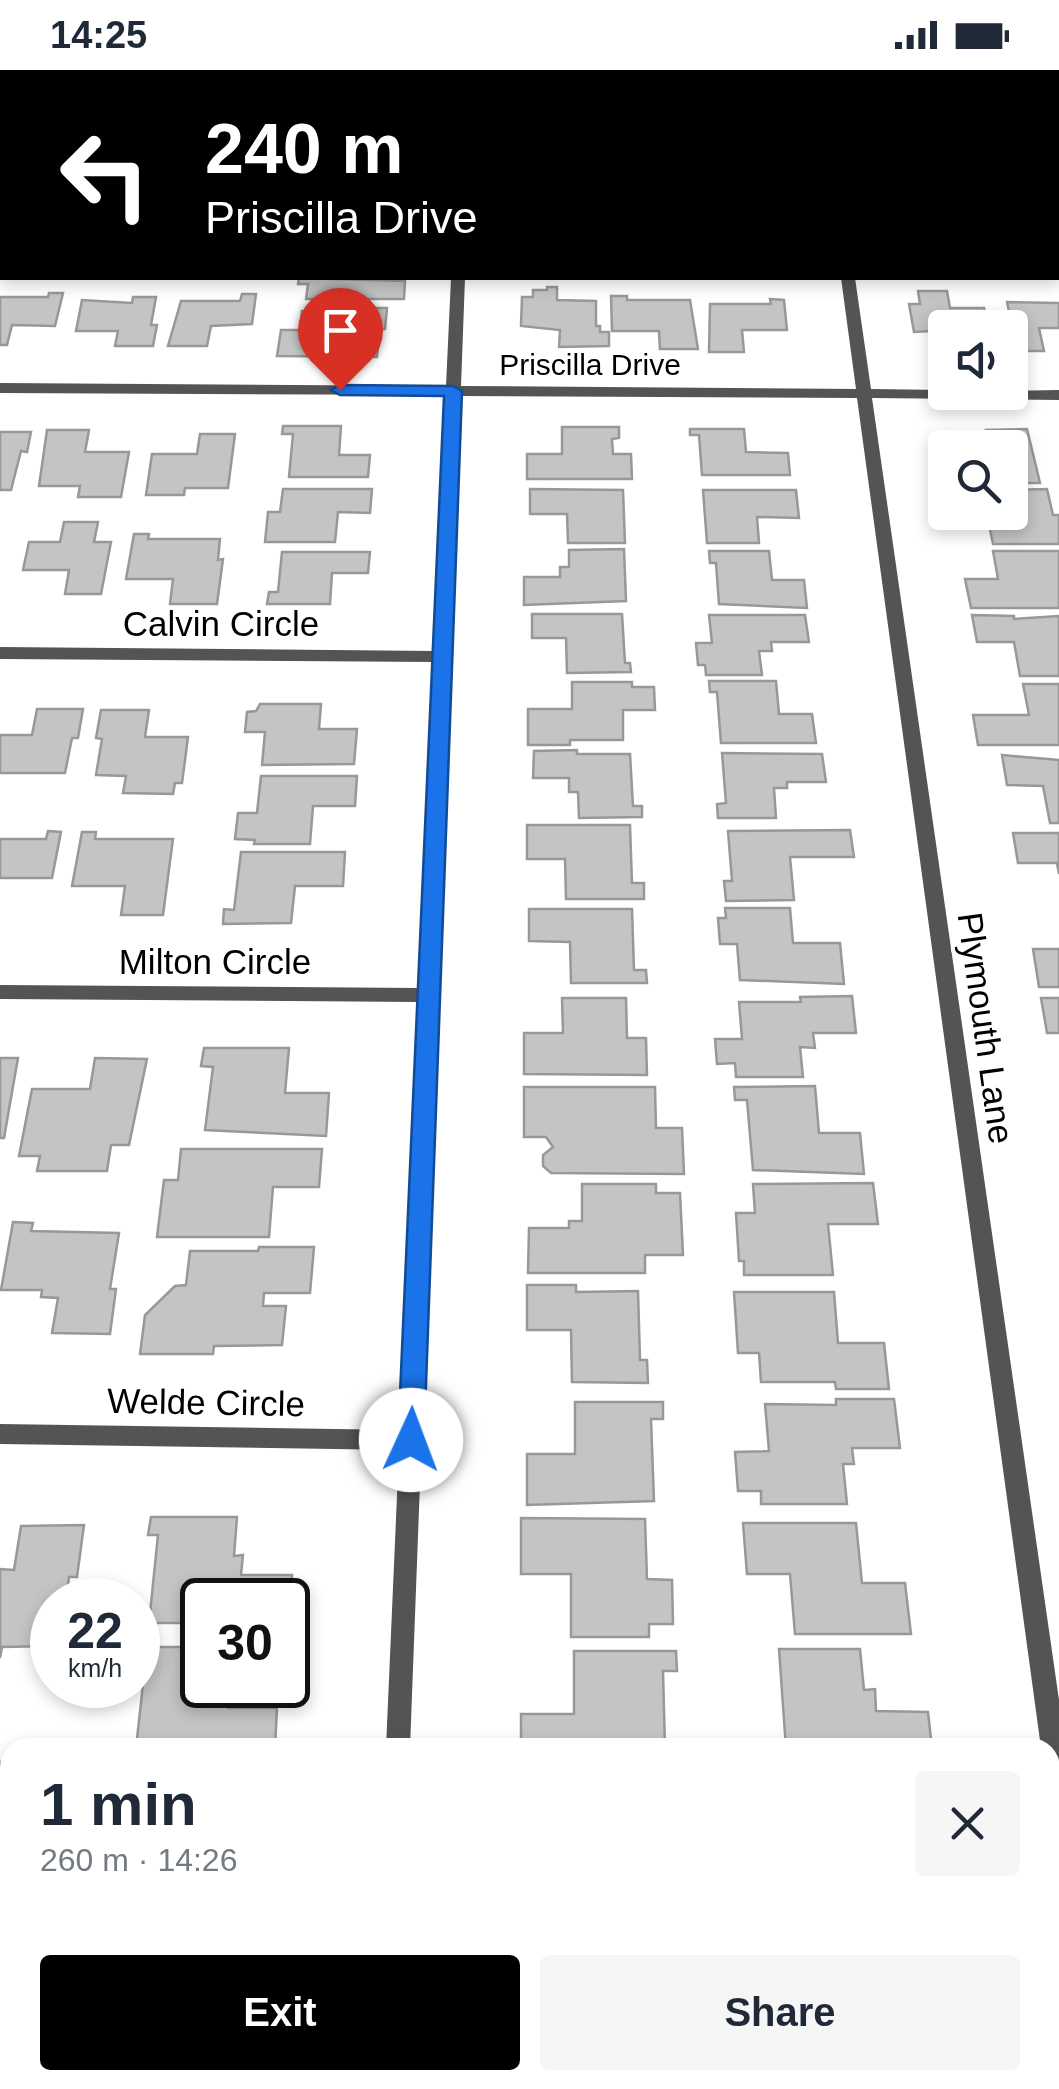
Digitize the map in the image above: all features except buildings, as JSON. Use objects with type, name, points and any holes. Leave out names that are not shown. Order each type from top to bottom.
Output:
[{"type":"street","points":[[398,1738],[458,280]]},
{"type":"street","name":"Plymouth Lane","points":[[848,280],[1052,1738]]},
{"type":"street","name":"Priscilla Drive","points":[[0,388],[1059,395]]},
{"type":"street","name":"Calvin Circle","points":[[0,654],[442,657]]},
{"type":"street","name":"Milton Circle","points":[[0,992],[429,995]]},
{"type":"street","name":"Welde Circle","points":[[0,1434],[411,1440]]},
{"type":"route","points":[[340,390],[453,391],[411,1440]]}]
